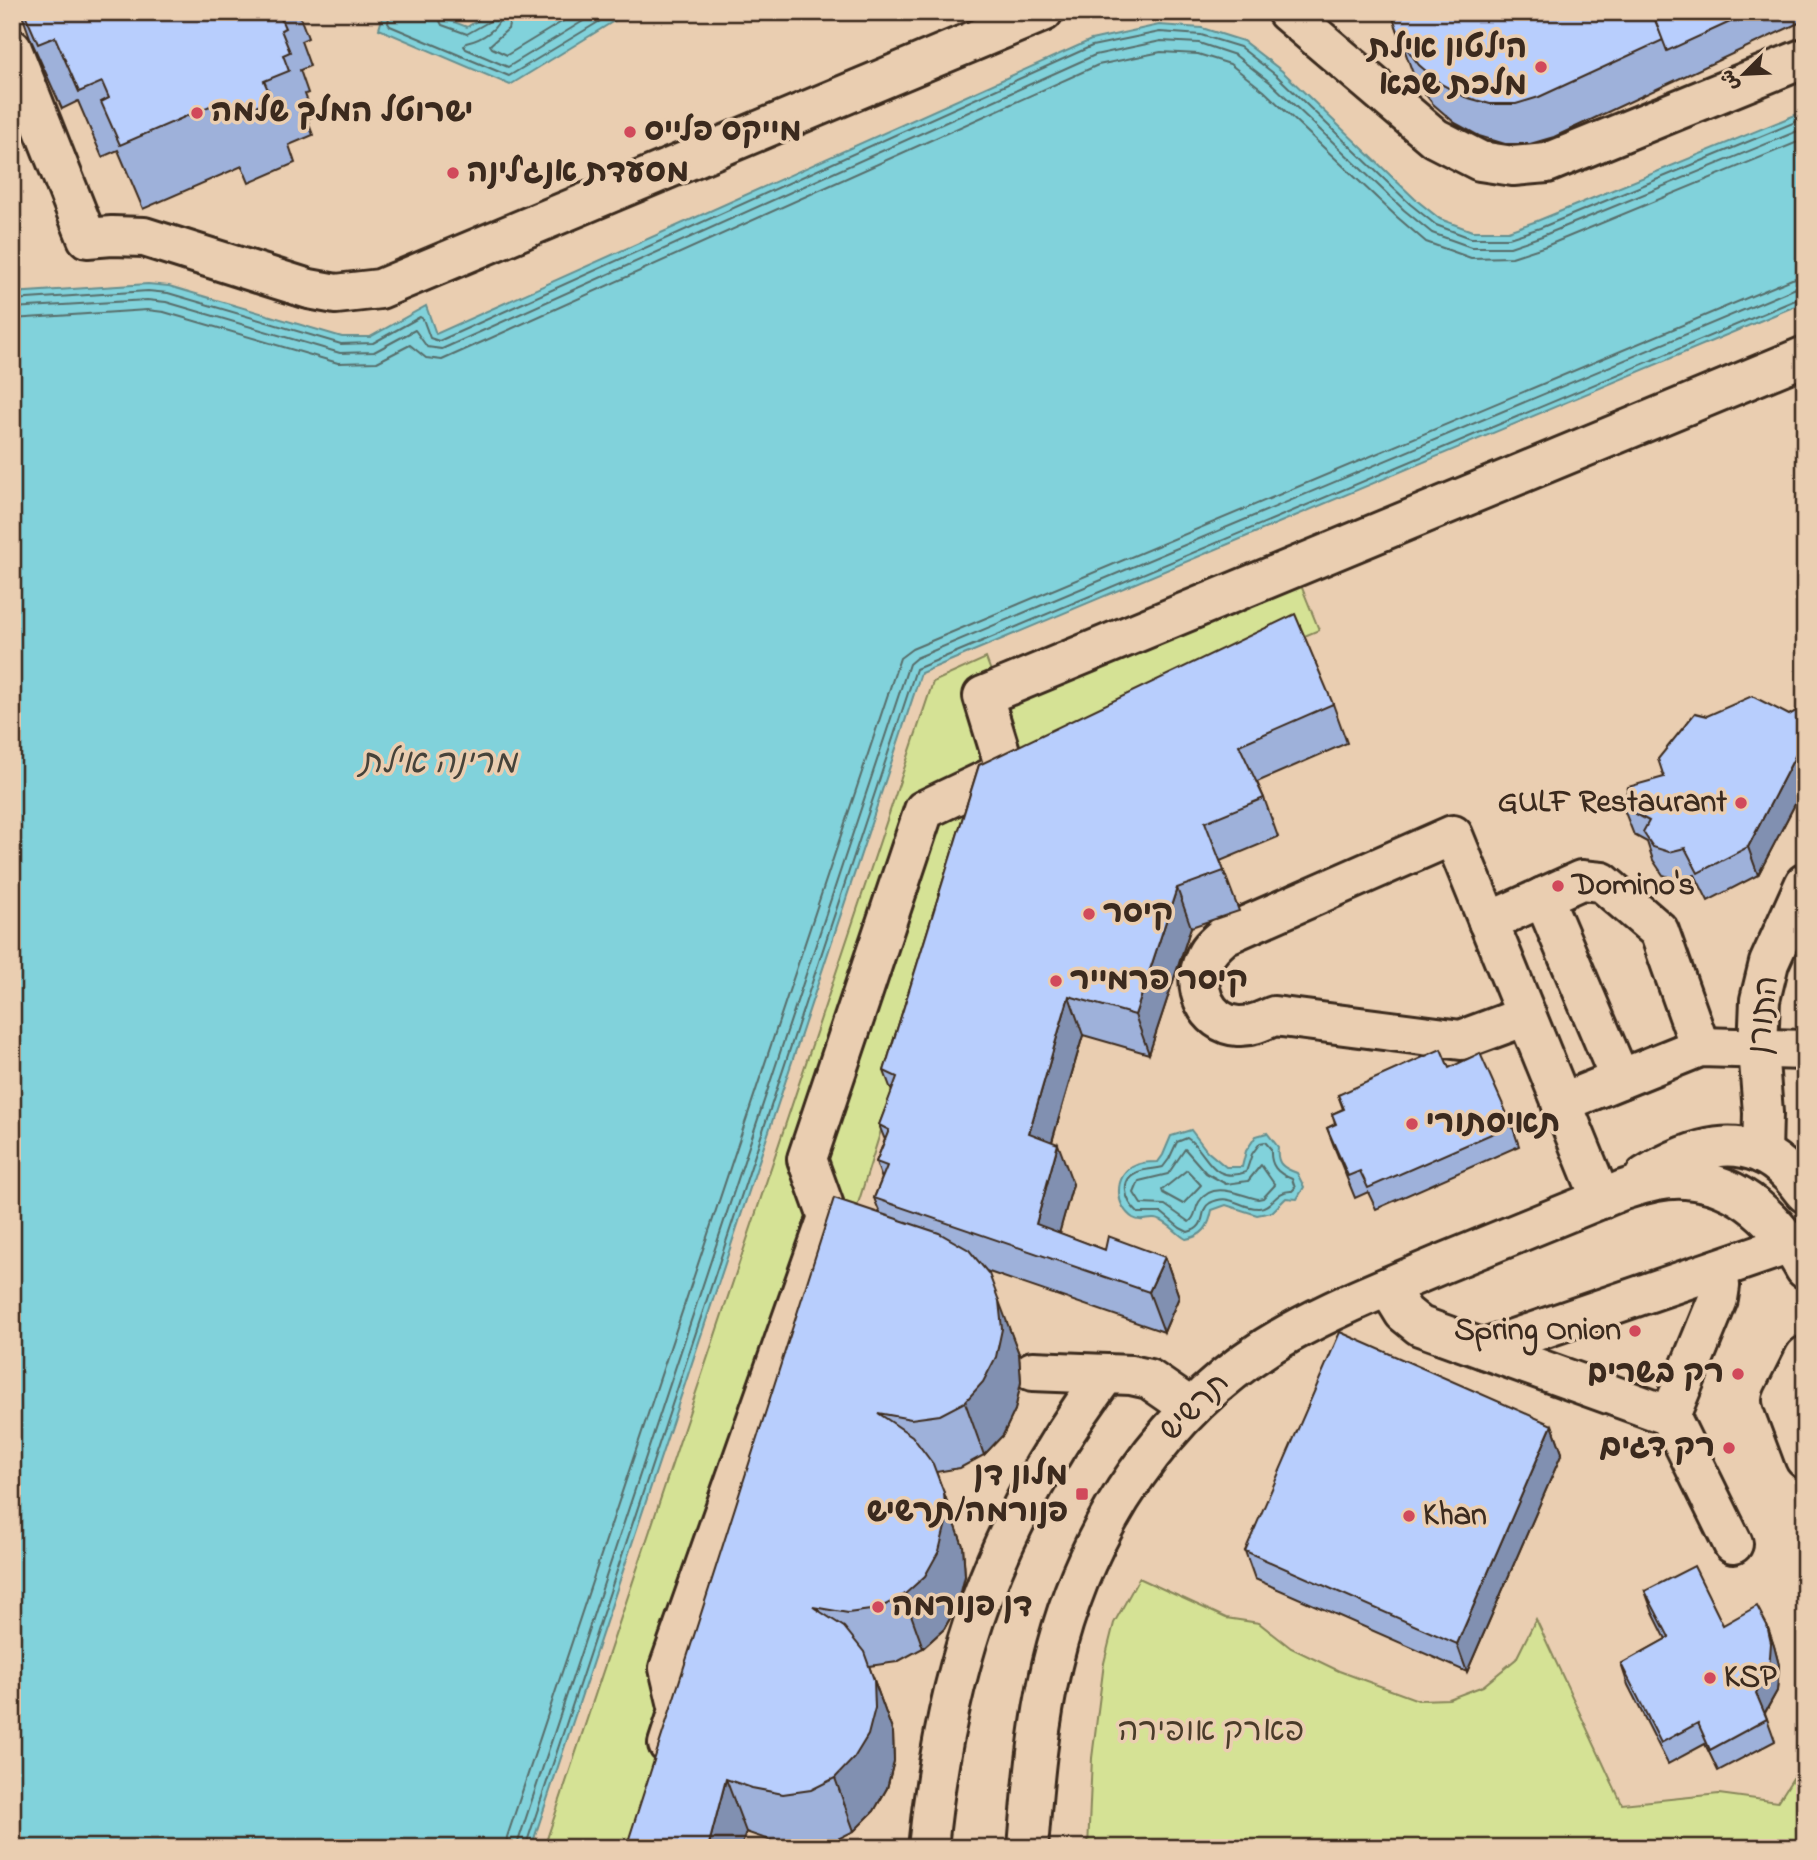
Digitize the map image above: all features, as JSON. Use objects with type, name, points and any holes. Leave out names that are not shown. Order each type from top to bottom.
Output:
[{"type":"street","points":[[12,49],[87,238],[144,237],[336,295],[380,289],[1043,12]]},
{"type":"street","points":[[1308,19],[1435,138],[1480,161],[1513,166],[1548,163],[1805,58]]},
{"type":"street","points":[[657,1773],[679,1710],[669,1668],[828,1217],[807,1159],[924,810],[1006,771],[983,696],[1805,356]]},
{"type":"street","points":[[1526,1016],[1461,1040],[1274,1016],[1255,1024],[1238,1026],[1223,1022],[1212,1015],[1204,1003],[1199,975],[1203,960],[1225,935],[1453,835],[1488,922],[1526,1016],[1561,1103],[1612,1194]]},
{"type":"street","points":[[1488,922],[1581,880],[1602,882],[1659,931],[1700,1047]]},
{"type":"street","name":"התורן","points":[[1762,1154],[1763,1113],[1758,1018],[1764,981],[1805,883]]},
{"type":"street","points":[[1543,897],[1620,1079]]},
{"type":"street","points":[[1561,1103],[1700,1047],[1805,1049]]},
{"type":"street","name":"תרשיש","points":[[1612,1194],[1670,1161],[1704,1148],[1735,1146],[1762,1154],[1786,1170],[1805,1193]]},
{"type":"street","name":"תרשיש","points":[[1028,1848],[1042,1718],[1053,1663],[1068,1610],[1088,1557],[1114,1506],[1147,1458],[1191,1408],[1232,1372],[1287,1335],[1349,1303],[1612,1194],[1655,1181],[1684,1178],[1711,1183],[1734,1192],[1755,1206],[1774,1224],[1797,1257]]},
{"type":"street","points":[[1484,1349],[1718,1269],[1797,1257]]},
{"type":"street","points":[[1670,1416],[1718,1299],[1718,1269]]},
{"type":"street","points":[[1388,1287],[1404,1313],[1420,1326],[1670,1416],[1733,1544]]},
{"type":"street","points":[[1805,1356],[1783,1400],[1805,1459]]},
{"type":"street","points":[[1033,1371],[1149,1379],[1191,1408]]},
{"type":"street","points":[[928,1848],[933,1792],[944,1728],[958,1669],[976,1612],[1008,1534],[1045,1462],[1106,1374]]},
{"type":"green space","points":[[1298,578],[1319,630],[1034,749],[983,805],[656,1848],[544,1848],[933,682],[986,658],[1004,706]]},
{"type":"green space","name":"פארק אופירה","points":[[1139,1578],[1226,1618],[1259,1623],[1291,1648],[1339,1671],[1418,1700],[1449,1699],[1483,1686],[1516,1659],[1536,1619],[1622,1804],[1719,1794],[1778,1802],[1805,1759],[1805,1848],[1088,1848],[1092,1758],[1104,1663],[1114,1623]]},
{"type":"water","points":[[384,12],[448,12],[446,19],[467,27],[491,12],[627,13],[510,85],[379,29]]},
{"type":"water","name":"מרינה אילת","points":[[1159,25],[1202,28],[1243,41],[1282,71],[1415,199],[1440,219],[1472,231],[1508,231],[1537,221],[1805,111],[1805,302],[921,673],[531,1848],[12,1848],[12,293],[148,284],[169,286],[342,337],[370,337],[426,306],[436,334],[1091,40]]},
{"type":"water","points":[[1191,1130],[1207,1151],[1226,1167],[1242,1167],[1246,1151],[1256,1136],[1267,1133],[1278,1147],[1278,1158],[1282,1164],[1297,1173],[1304,1187],[1297,1199],[1286,1198],[1272,1212],[1257,1215],[1226,1205],[1212,1210],[1204,1230],[1197,1236],[1186,1239],[1159,1220],[1133,1218],[1120,1200],[1119,1186],[1122,1178],[1138,1164],[1158,1162],[1171,1136]]},
{"type":"building","points":[[24,12],[278,12],[285,28],[281,30],[290,52],[283,55],[289,71],[264,81],[272,99],[226,118],[219,102],[120,145],[101,102],[109,98],[102,82],[79,92],[55,37],[38,44]]},
{"type":"building","name":"הילטון אילת מלכת שבא","points":[[1391,12],[1652,12],[1663,40],[1539,97],[1516,104],[1490,104],[1465,97],[1441,84],[1419,65],[1402,42]]},
{"type":"building","points":[[1652,12],[1752,12],[1667,51]]},
{"type":"building","name":"קיסר פרמייר","points":[[1295,614],[1333,704],[1239,745],[1264,798],[1205,822],[1224,871],[1177,888],[1135,1015],[1069,996],[1029,1133],[1058,1144],[1036,1224],[1105,1250],[1108,1236],[1165,1257],[1149,1292],[874,1198],[887,1166],[876,1162],[889,1130],[879,1125],[897,1077],[884,1071],[979,765]]},
{"type":"building","points":[[1752,696],[1789,715],[1805,706],[1805,737],[1748,847],[1698,873],[1685,848],[1669,852],[1653,847],[1643,832],[1649,821],[1623,807],[1628,787],[1664,777],[1658,759],[1695,713],[1707,716]]},
{"type":"building","points":[[1441,1049],[1449,1068],[1480,1053],[1512,1125],[1368,1188],[1360,1171],[1348,1176],[1327,1128],[1336,1124],[1332,1114],[1344,1109],[1338,1095]]},
{"type":"building","points":[[834,1198],[939,1233],[969,1250],[989,1274],[999,1301],[1002,1329],[996,1357],[983,1382],[965,1402],[940,1415],[911,1419],[878,1413],[912,1436],[933,1464],[944,1493],[946,1523],[939,1551],[925,1576],[904,1595],[878,1609],[848,1613],[813,1607],[844,1627],[864,1652],[874,1680],[875,1708],[868,1735],[854,1758],[835,1778],[811,1790],[783,1794],[726,1779],[708,1848],[626,1848]]},
{"type":"building","name":"Khan","points":[[1340,1332],[1552,1425],[1457,1644],[1245,1551]]},
{"type":"building","name":"KSP","points":[[1694,1566],[1723,1625],[1757,1606],[1767,1625],[1771,1643],[1769,1670],[1756,1693],[1767,1719],[1710,1750],[1698,1723],[1661,1743],[1621,1664],[1669,1637],[1645,1591]]},
{"type":"place","name":"הילטון אילת מלכת שבא","points":[[1541,67]]},
{"type":"place","name":"ישרוטל המלך שלמה","points":[[197,113]]},
{"type":"place","name":"מייקס פלייס","points":[[630,132]]},
{"type":"place","name":"מסעדת אנג'לינה","points":[[453,173]]},
{"type":"place","name":"GULF Restaurant","points":[[1741,803]]},
{"type":"place","name":"Domino's","points":[[1558,886]]},
{"type":"place","name":"קיסר","points":[[1089,914]]},
{"type":"place","name":"קיסר פרמייר","points":[[1056,981]]},
{"type":"place","name":"תאיסתורי","points":[[1412,1124]]},
{"type":"place","name":"Spring Onion","points":[[1635,1331]]},
{"type":"place","name":"רק בשרים","points":[[1738,1374]]},
{"type":"place","name":"רק דגים","points":[[1729,1448]]},
{"type":"place","name":"מלון דן פנורמה/תרשיש","points":[[1082,1494]]},
{"type":"place","name":"Khan","points":[[1409,1516]]},
{"type":"place","name":"דן פנורמה","points":[[878,1607]]},
{"type":"place","name":"KSP","points":[[1710,1678]]}]
